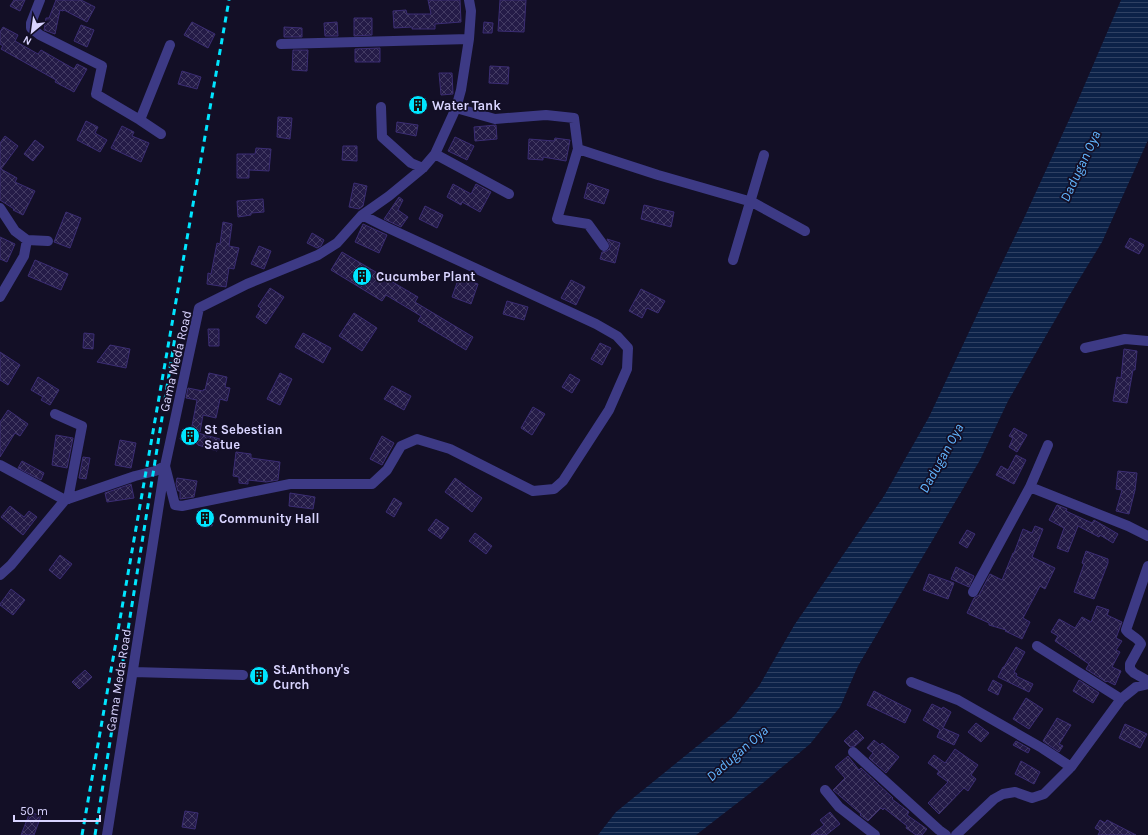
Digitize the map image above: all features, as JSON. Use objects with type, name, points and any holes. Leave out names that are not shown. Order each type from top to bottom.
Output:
[{"type":"street","points":[[40,0],[30,22],[31,28],[40,35],[102,66],[96,94],[161,134]]},
{"type":"street","name":"Gama Meda Road","points":[[107,835],[165,466],[199,308],[247,284],[318,255],[337,243],[362,215],[389,196],[423,168],[435,154],[456,108],[461,90],[469,39],[471,11],[469,0]]},
{"type":"street","points":[[281,44],[469,39]]},
{"type":"street","points":[[140,120],[170,44]]},
{"type":"street","points":[[381,107],[382,137],[411,163],[423,168]]},
{"type":"street","points":[[456,108],[495,119],[546,115],[574,118],[578,149],[557,219],[588,224],[604,246]]},
{"type":"street","points":[[578,149],[658,175],[750,201],[805,231]]},
{"type":"street","points":[[435,154],[509,194]]},
{"type":"street","points":[[733,260],[764,155]]},
{"type":"street","points":[[0,208],[15,231],[27,240],[48,241]]},
{"type":"street","points":[[0,465],[66,500],[165,466],[175,505],[182,506],[290,484],[372,484],[386,470],[401,446],[417,439],[450,448],[533,491],[554,489],[563,481],[609,410],[627,369],[628,348],[617,336],[596,324],[362,215]]},
{"type":"street","points":[[0,297],[24,256],[27,240]]},
{"type":"street","points":[[1085,348],[1125,339],[1148,341]]},
{"type":"street","points":[[0,576],[12,565],[66,500],[82,426],[56,414]]},
{"type":"street","points":[[973,592],[1030,487],[1048,445]]},
{"type":"street","points":[[1030,487],[1128,526],[1148,536]]},
{"type":"street","points":[[1148,566],[1126,630],[1140,641],[1141,644],[1130,664],[1130,669],[1148,682]]},
{"type":"street","points":[[1037,646],[1121,699]]},
{"type":"street","points":[[133,672],[243,675]]},
{"type":"street","points":[[911,682],[958,700],[1042,748],[1071,767]]},
{"type":"street","points":[[956,835],[994,799],[1003,794],[1014,792],[1032,798],[1044,794],[1071,767],[1121,699],[1136,687],[1148,682]]},
{"type":"street","points":[[853,752],[938,830],[946,835]]},
{"type":"street","points":[[825,790],[839,807],[875,835]]},
{"type":"water","name":"Dadugan Oya","points":[[1121,0],[1148,0],[1148,140],[1102,242],[1008,401],[980,460],[858,666],[840,707],[810,744],[696,835],[598,835],[616,812],[733,717],[759,686],[795,624],[884,496],[929,417],[1025,216],[1079,98]]},
{"type":"building","points":[[14,0],[25,0],[20,11],[10,6]]},
{"type":"building","points":[[56,0],[81,0],[95,7],[87,22],[64,10],[60,10],[55,34],[44,30],[46,18],[49,18]]},
{"type":"building","points":[[428,0],[460,0],[461,22],[435,24],[435,29],[412,29],[412,27],[394,28],[393,11],[406,10],[407,14],[431,14]]},
{"type":"building","points":[[500,0],[526,0],[524,32],[498,31]]},
{"type":"building","points":[[354,18],[372,18],[372,35],[354,36]]},
{"type":"building","points":[[192,22],[215,34],[208,48],[184,35]]},
{"type":"building","points":[[337,22],[338,36],[325,36],[324,23]]},
{"type":"building","points":[[484,22],[493,23],[492,33],[483,33]]},
{"type":"building","points":[[81,25],[94,30],[87,47],[74,41]]},
{"type":"building","points":[[3,27],[18,35],[15,41],[38,54],[41,50],[74,69],[77,64],[87,69],[74,92],[55,82],[56,80],[1,49],[3,46],[0,44],[0,32]]},
{"type":"building","points":[[284,27],[302,28],[302,37],[284,37]]},
{"type":"building","points":[[380,48],[380,62],[355,62],[355,49]]},
{"type":"building","points":[[293,50],[308,50],[307,71],[292,70]]},
{"type":"building","points":[[490,66],[509,67],[508,84],[489,83]]},
{"type":"building","points":[[182,71],[201,77],[197,89],[178,84]]},
{"type":"building","points":[[439,73],[452,73],[453,94],[441,95]]},
{"type":"building","points":[[278,117],[292,118],[290,139],[277,137]]},
{"type":"building","points":[[86,121],[98,127],[95,133],[107,140],[100,152],[77,140]]},
{"type":"building","points":[[397,122],[418,125],[416,136],[396,132]]},
{"type":"building","points":[[496,125],[497,139],[475,141],[474,127]]},
{"type":"building","points":[[122,126],[134,132],[132,136],[149,143],[141,162],[111,148]]},
{"type":"building","points":[[5,136],[18,146],[1,169],[17,178],[15,182],[35,191],[23,215],[13,210],[14,209],[0,200],[0,143]]},
{"type":"building","points":[[455,137],[474,146],[467,160],[448,151]]},
{"type":"building","points":[[555,138],[570,140],[566,161],[543,157],[543,160],[528,159],[529,139],[554,141]]},
{"type":"building","points":[[35,140],[44,147],[33,161],[24,154]]},
{"type":"building","points":[[343,146],[357,146],[357,161],[342,160]]},
{"type":"building","points":[[256,148],[271,149],[269,171],[249,170],[249,178],[237,178],[237,154],[255,154]]},
{"type":"building","points":[[354,183],[367,186],[363,206],[359,209],[349,207]]},
{"type":"building","points":[[588,183],[609,190],[604,204],[584,198]]},
{"type":"building","points":[[453,184],[471,194],[476,184],[491,192],[480,212],[462,202],[461,205],[447,197]]},
{"type":"building","points":[[399,197],[403,200],[398,210],[408,217],[401,227],[384,219]]},
{"type":"building","points":[[263,199],[264,212],[251,213],[251,215],[238,217],[237,201]]},
{"type":"building","points":[[644,205],[674,212],[671,227],[641,219]]},
{"type":"building","points":[[425,206],[443,215],[437,228],[419,219]]},
{"type":"building","points":[[66,212],[81,218],[70,248],[54,242]]},
{"type":"building","points":[[223,222],[232,224],[229,246],[239,248],[234,269],[229,268],[226,287],[207,284],[208,273],[211,274],[217,243],[220,244]]},
{"type":"building","points":[[363,224],[387,235],[379,253],[355,242]]},
{"type":"building","points":[[312,233],[324,240],[321,246],[317,248],[307,243]]},
{"type":"building","points":[[0,237],[15,244],[7,262],[0,259]]},
{"type":"building","points":[[1130,238],[1144,245],[1139,254],[1125,247]]},
{"type":"building","points":[[607,239],[620,243],[615,263],[600,259],[602,252],[607,251],[610,248]]},
{"type":"building","points":[[259,246],[271,251],[264,269],[251,264]]},
{"type":"building","points":[[342,252],[418,297],[415,302],[473,337],[466,350],[418,321],[421,316],[386,295],[382,301],[331,270]]},
{"type":"building","points":[[35,260],[68,274],[61,290],[28,276]]},
{"type":"building","points":[[459,277],[478,284],[471,304],[452,297]]},
{"type":"building","points":[[571,280],[585,287],[576,305],[561,298]]},
{"type":"building","points":[[270,288],[284,297],[266,324],[256,317],[261,309],[258,306]]},
{"type":"building","points":[[641,289],[665,301],[658,313],[647,308],[642,318],[629,311]]},
{"type":"building","points":[[507,301],[528,307],[524,320],[503,314]]},
{"type":"building","points":[[354,313],[377,328],[362,351],[339,336]]},
{"type":"building","points":[[208,329],[219,329],[219,346],[209,346]]},
{"type":"building","points":[[84,333],[94,334],[93,349],[83,348]]},
{"type":"building","points":[[303,333],[331,348],[323,363],[295,347]]},
{"type":"building","points":[[600,343],[611,348],[602,365],[591,359]]},
{"type":"building","points":[[110,345],[130,349],[126,368],[97,362]]},
{"type":"building","points":[[1124,349],[1137,351],[1135,370],[1133,370],[1127,403],[1113,401],[1117,377],[1121,378]]},
{"type":"building","points":[[0,352],[20,365],[8,385],[0,380]]},
{"type":"building","points":[[209,373],[227,377],[225,387],[230,388],[227,401],[220,399],[216,418],[203,415],[200,432],[191,431],[197,400],[186,398],[188,388],[203,391],[204,389],[205,390]]},
{"type":"building","points":[[280,373],[292,379],[280,405],[267,399]]},
{"type":"building","points":[[570,374],[580,380],[572,393],[562,387]]},
{"type":"building","points":[[38,377],[59,390],[50,405],[41,400],[43,397],[31,390]]},
{"type":"building","points":[[392,386],[411,396],[404,410],[384,399]]},
{"type":"building","points":[[533,407],[545,414],[532,435],[521,428]]},
{"type":"building","points":[[8,410],[28,424],[20,436],[15,433],[0,457],[0,422]]},
{"type":"building","points":[[1014,428],[1027,435],[1017,452],[1009,447],[1013,438],[1009,436]]},
{"type":"building","points":[[183,429],[220,439],[217,451],[180,439]]},
{"type":"building","points":[[56,435],[73,438],[67,468],[52,465]]},
{"type":"building","points":[[382,436],[394,443],[382,465],[370,459]]},
{"type":"building","points":[[120,440],[136,443],[131,468],[115,465]]},
{"type":"building","points":[[236,452],[251,454],[251,458],[280,462],[278,480],[266,482],[248,480],[248,484],[239,483],[239,477],[233,476]]},
{"type":"building","points":[[1016,455],[1026,460],[1014,484],[996,475],[1001,466],[1008,470]]},
{"type":"building","points":[[83,457],[90,458],[86,479],[79,478]]},
{"type":"building","points":[[22,461],[44,473],[41,480],[18,468]]},
{"type":"building","points":[[1118,471],[1137,473],[1135,490],[1129,514],[1116,511],[1122,490],[1116,489]]},
{"type":"building","points":[[177,478],[197,481],[194,497],[180,499],[180,491],[178,491],[176,484]]},
{"type":"building","points":[[455,478],[482,498],[472,512],[445,492]]},
{"type":"building","points":[[131,484],[134,498],[107,502],[105,493]]},
{"type":"building","points":[[290,493],[315,497],[313,509],[289,506]]},
{"type":"building","points":[[394,498],[402,503],[394,517],[386,512]]},
{"type":"building","points":[[1057,505],[1067,509],[1066,511],[1092,523],[1094,520],[1118,534],[1113,543],[1100,535],[1099,537],[1078,526],[1068,552],[1057,548],[1064,528],[1049,520]]},
{"type":"building","points":[[10,506],[24,517],[29,511],[37,517],[23,535],[1,517]]},
{"type":"building","name":"Community Hall","points":[[198,511],[213,513],[212,526],[197,524]]},
{"type":"building","points":[[436,519],[449,528],[441,539],[428,530]]},
{"type":"building","points":[[1035,526],[1043,529],[1032,557],[1055,568],[1045,589],[1040,586],[1023,618],[1030,622],[1022,639],[1005,631],[1006,630],[989,625],[989,623],[967,613],[974,598],[979,595],[990,574],[1002,580],[1023,529],[1032,533]]},
{"type":"building","points":[[967,530],[975,534],[967,548],[959,543]]},
{"type":"building","points":[[475,533],[492,546],[486,554],[469,541]]},
{"type":"building","points":[[1086,551],[1108,559],[1108,563],[1094,599],[1074,592],[1084,564],[1082,563]]},
{"type":"building","points":[[60,555],[72,564],[60,579],[49,570]]},
{"type":"building","points":[[956,567],[974,576],[969,587],[951,579]]},
{"type":"building","points":[[929,574],[954,583],[948,599],[923,590]]},
{"type":"building","points":[[11,589],[25,600],[13,615],[0,605]]},
{"type":"building","points":[[1097,606],[1109,610],[1107,615],[1122,622],[1116,638],[1122,641],[1116,650],[1120,652],[1112,667],[1121,671],[1115,685],[1107,681],[1106,682],[1086,669],[1089,664],[1055,641],[1058,636],[1051,632],[1059,619],[1075,628],[1082,617],[1091,622]]},
{"type":"building","points":[[1016,647],[1025,652],[1014,672],[1017,674],[1016,676],[1033,684],[1029,692],[998,677]]},
{"type":"building","points":[[85,670],[92,677],[79,689],[72,682]]},
{"type":"building","name":"St.Anthony's Curch","points":[[253,671],[265,671],[264,680],[253,680]]},
{"type":"building","points":[[993,680],[1002,685],[998,695],[988,690]]},
{"type":"building","points":[[1079,680],[1099,693],[1093,703],[1073,691]]},
{"type":"building","points":[[874,691],[911,710],[905,723],[867,705]]},
{"type":"building","points":[[1026,698],[1043,709],[1029,729],[1013,719]]},
{"type":"building","points":[[932,704],[942,709],[943,707],[951,712],[943,728],[959,735],[954,745],[937,737],[940,730],[923,720]]},
{"type":"building","points":[[1057,718],[1071,725],[1059,744],[1063,746],[1059,752],[1043,741]]},
{"type":"building","points":[[976,723],[989,733],[981,742],[968,732]]},
{"type":"building","points":[[1125,724],[1147,734],[1140,748],[1119,738]]},
{"type":"building","points":[[856,730],[864,738],[855,746],[850,747],[844,741]]},
{"type":"building","points":[[874,740],[880,745],[882,743],[899,757],[886,773],[869,758],[873,753],[867,748]]},
{"type":"building","points":[[1016,741],[1030,749],[1028,753],[1013,745]]},
{"type":"building","points":[[955,749],[978,765],[971,775],[976,779],[968,791],[964,788],[939,814],[928,803],[948,782],[937,774],[939,771],[928,763],[934,755],[945,763]]},
{"type":"building","points":[[848,756],[859,770],[861,768],[893,798],[892,799],[909,812],[907,815],[927,829],[922,835],[916,835],[906,828],[907,826],[884,808],[883,810],[881,808],[868,821],[833,790],[845,778],[835,767]]},
{"type":"building","points":[[1021,761],[1040,772],[1034,784],[1015,774]]},
{"type":"building","points":[[185,811],[198,813],[195,829],[182,827]]},
{"type":"building","points":[[30,812],[41,816],[34,835],[21,835]]},
{"type":"building","points":[[830,812],[840,824],[826,835],[811,835],[824,825],[820,820]]},
{"type":"building","points":[[1100,820],[1105,823],[1107,820],[1136,835],[1098,835],[1100,831],[1095,828]]},
{"type":"railway","points":[[82,835],[229,0]]},
{"type":"railway","points":[[95,835],[175,337]]},
{"type":"place","name":"Water Tank","points":[[418,105]]},
{"type":"place","name":"Cucumber Plant","points":[[362,276]]},
{"type":"place","name":"St Sebestian Satue","points":[[190,436]]},
{"type":"place","name":"Community Hall","points":[[205,518]]},
{"type":"place","name":"St.Anthony's Curch","points":[[259,676]]}]
